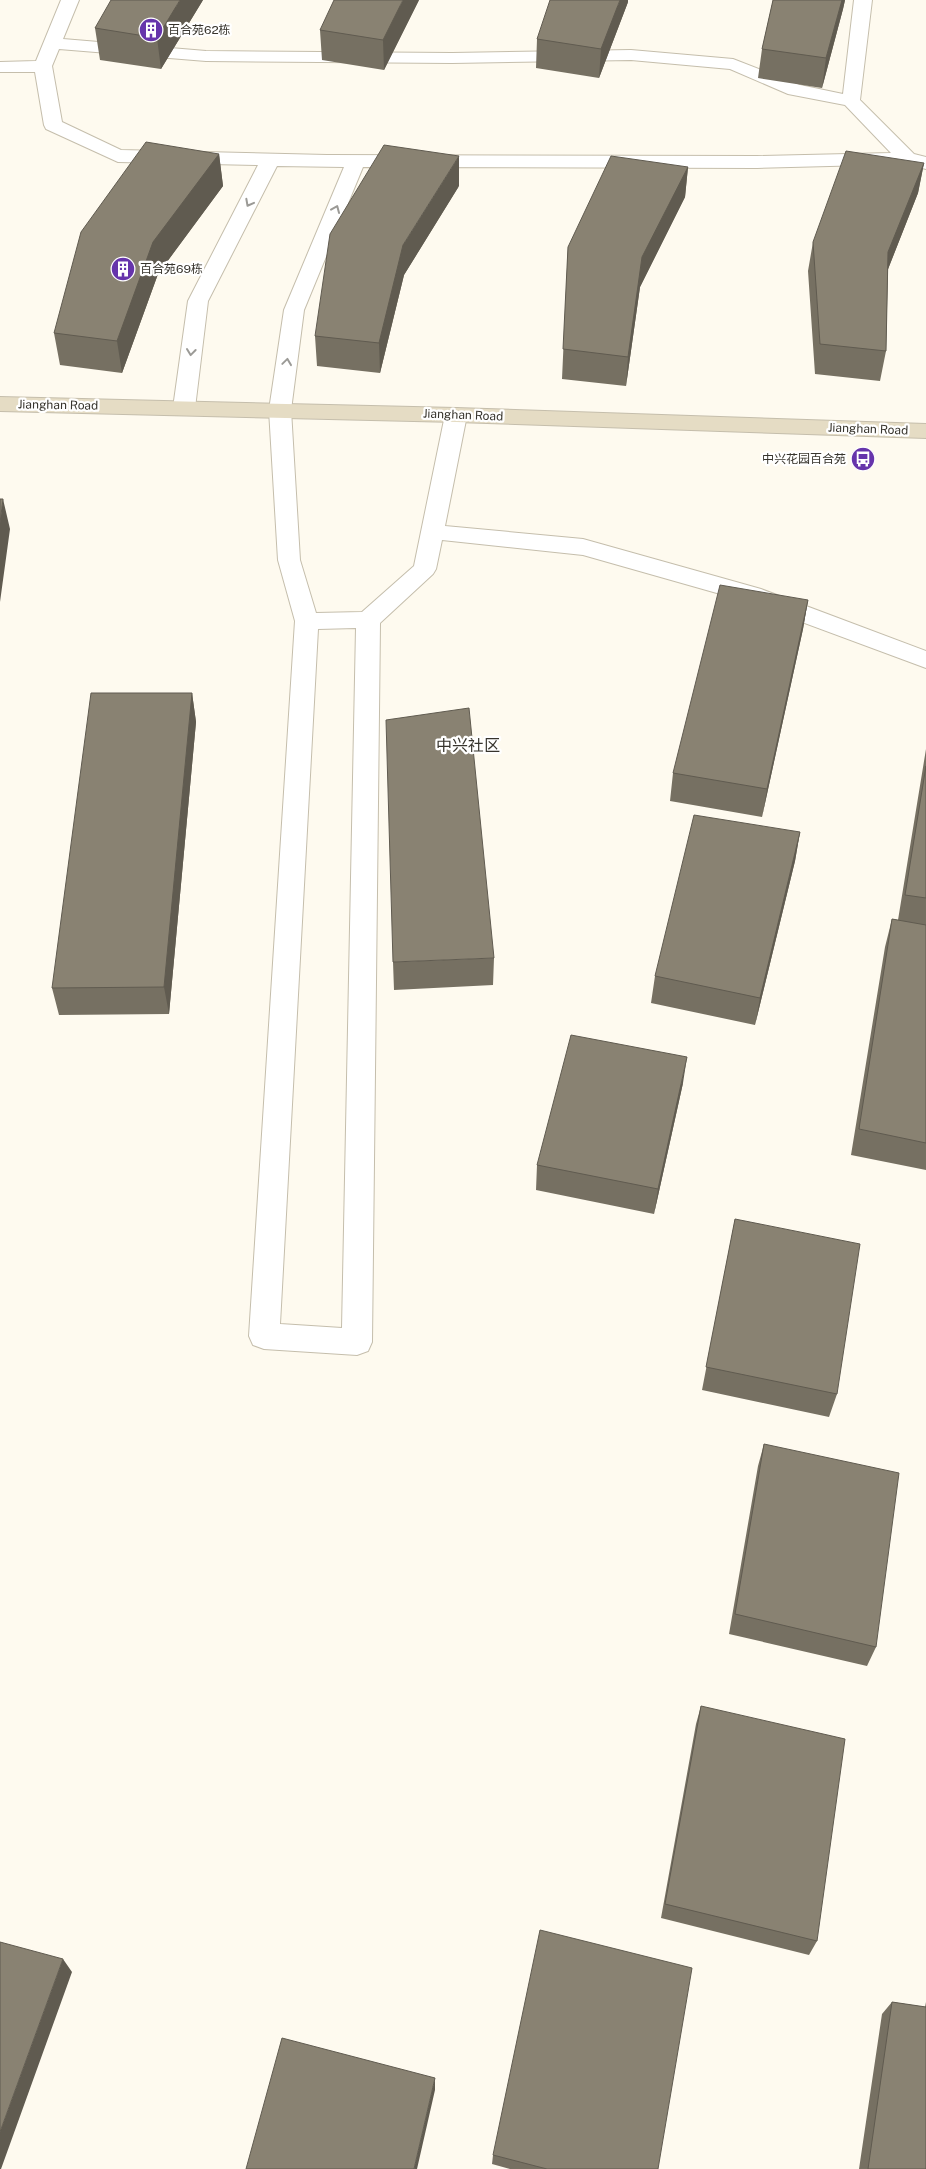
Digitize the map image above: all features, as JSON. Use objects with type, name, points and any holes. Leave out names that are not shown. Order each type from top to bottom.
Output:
[{"type":"street","points":[[70,0],[43,66],[53,125],[118,156],[356,161],[757,162],[908,158],[926,163]]},
{"type":"street","points":[[851,101],[863,0]]},
{"type":"street","points":[[52,44],[206,56],[452,58],[631,55],[733,64],[795,90],[851,101],[908,158]]},
{"type":"street","points":[[0,67],[43,66]]},
{"type":"street","points":[[184,408],[198,301],[271,160]]},
{"type":"street","points":[[356,161],[294,310],[280,410],[289,560],[307,621],[264,1336],[356,1342],[368,620]]},
{"type":"street","name":"Jianghan Road","points":[[0,404],[456,415],[926,431]]},
{"type":"street","points":[[307,621],[368,620],[425,569],[456,415]]},
{"type":"street","points":[[432,532],[583,547],[753,595],[926,660]]},
{"type":"building","points":[[111,0],[180,0],[157,38],[95,28]]},
{"type":"building","points":[[334,0],[403,0],[383,40],[320,30]]},
{"type":"building","points":[[550,0],[620,0],[601,49],[537,39]]},
{"type":"building","points":[[773,0],[842,0],[826,58],[762,49]]},
{"type":"building","name":"百合苑69栋","points":[[146,142],[219,154],[153,242],[117,341],[54,333],[81,232]]},
{"type":"building","points":[[384,145],[459,156],[403,245],[379,343],[315,336],[330,234]]},
{"type":"building","points":[[846,151],[924,163],[888,252],[886,351],[820,344],[813,242]]},
{"type":"building","points":[[611,156],[688,167],[642,257],[628,357],[563,349],[568,247]]},
{"type":"building","points":[[0,499],[3,499],[0,523]]},
{"type":"building","points":[[720,585],[808,600],[767,789],[673,773]]},
{"type":"building","points":[[91,693],[192,693],[164,987],[52,988]]},
{"type":"building","points":[[469,708],[494,958],[393,962],[386,720]]},
{"type":"building","points":[[926,766],[926,898],[905,895]]},
{"type":"building","points":[[694,815],[800,832],[760,998],[655,976]]},
{"type":"building","points":[[892,919],[926,925],[926,1143],[859,1129]]},
{"type":"building","points":[[571,1035],[687,1057],[658,1189],[537,1165]]},
{"type":"building","points":[[735,1219],[860,1244],[837,1394],[706,1367]]},
{"type":"building","points":[[764,1444],[899,1473],[876,1647],[735,1614]]},
{"type":"building","points":[[701,1706],[845,1739],[817,1941],[665,1904]]},
{"type":"building","points":[[540,1930],[692,1968],[658,2169],[547,2169],[493,2155]]},
{"type":"building","points":[[0,1942],[63,1959],[0,2132]]},
{"type":"building","points":[[892,2002],[926,2007],[926,2169],[868,2169]]},
{"type":"building","points":[[282,2038],[435,2078],[414,2169],[246,2169]]},
{"type":"place","name":"百合苑62栋","points":[[151,30]]},
{"type":"place","name":"百合苑69栋","points":[[123,269]]},
{"type":"place","name":"中兴花园百合苑","points":[[863,459]]},
{"type":"district","name":"中兴社区","points":[[468,745]]}]
